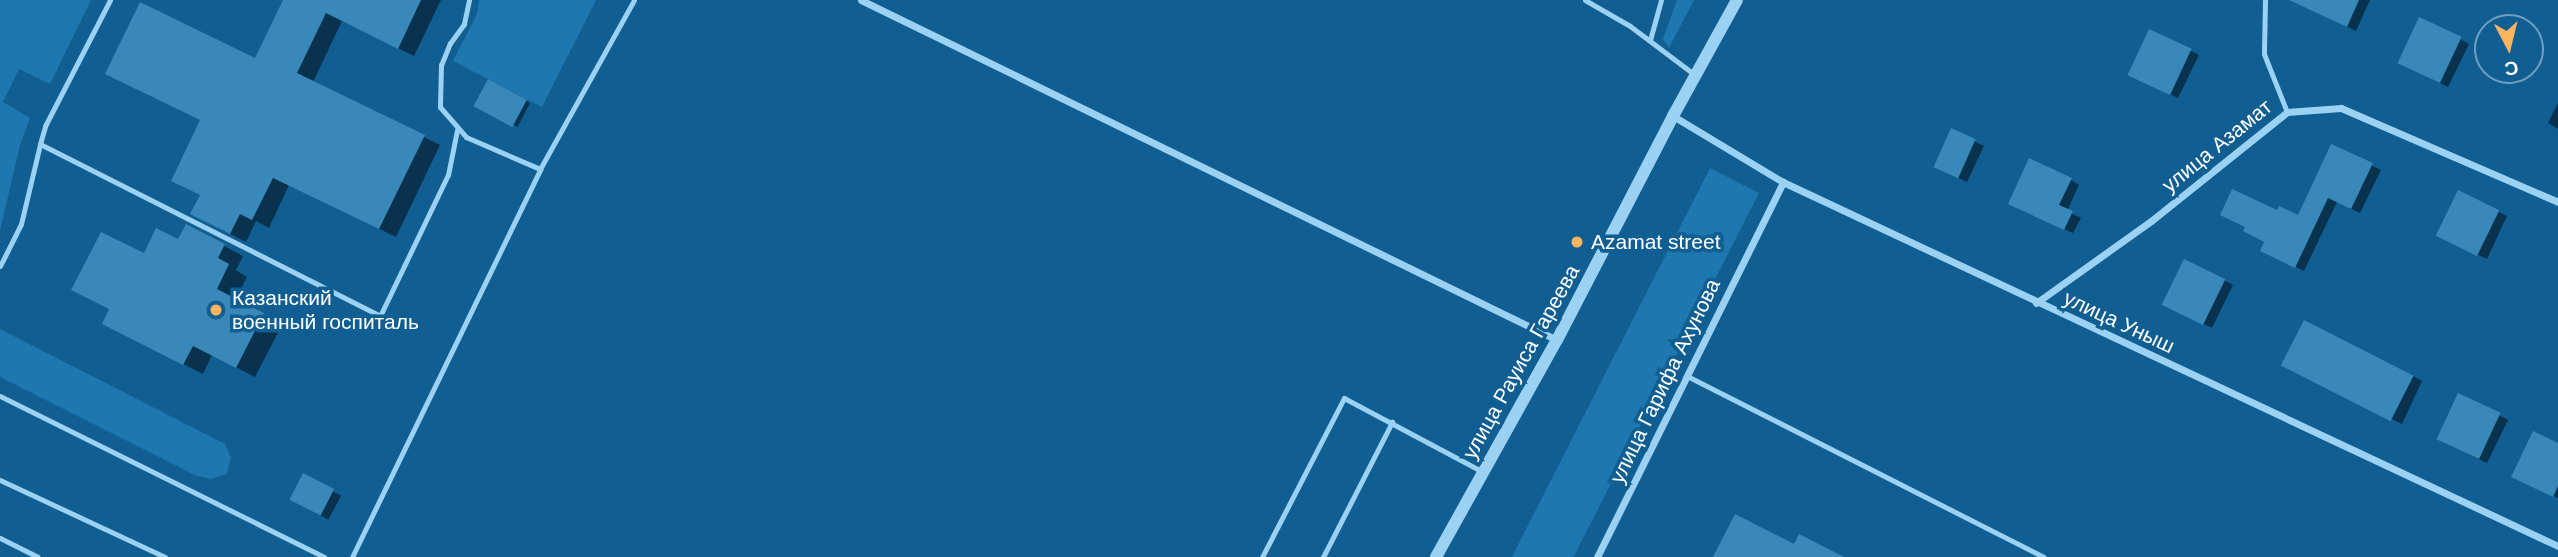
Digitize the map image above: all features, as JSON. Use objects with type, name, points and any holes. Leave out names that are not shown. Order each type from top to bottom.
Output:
[{"type":"street","points":[[861,0],[1557,340]]},
{"type":"street","name":"улица Рауиса Гареева","points":[[1436,557],[1557,340],[1673,116],[1737,0]]},
{"type":"street","name":"улица Азамат","points":[[2036,303],[2151,222],[2287,112],[2341,108],[2558,202]]},
{"type":"street","name":"улица Уныш","points":[[1673,116],[1783,183],[2558,546]]},
{"type":"street","name":"улица Гарифа Ахунова","points":[[1597,557],[1783,183]]},
{"type":"lane","points":[[0,266],[21,224],[45,126],[110,0]]},
{"type":"lane","points":[[469,0],[464,24],[450,43],[441,65],[438,90],[440,107],[457,130],[540,169]]},
{"type":"lane","points":[[352,557],[540,169],[634,0]]},
{"type":"lane","points":[[1585,0],[1650,40],[1696,76]]},
{"type":"lane","points":[[1650,40],[1661,0]]},
{"type":"lane","points":[[2265,0],[2264,54],[2287,112]]},
{"type":"lane","points":[[40,145],[380,316],[448,175],[457,130]]},
{"type":"lane","points":[[1686,376],[2044,557]]},
{"type":"lane","points":[[0,396],[324,557]]},
{"type":"lane","points":[[1262,557],[1344,398],[1483,472]]},
{"type":"lane","points":[[1323,557],[1392,422]]},
{"type":"lane","points":[[0,480],[165,557]]},
{"type":"lane","points":[[0,538],[38,557]]},
{"type":"shaded area","points":[[0,0],[91,0],[50,84],[19,69],[3,102],[30,118],[20,145],[0,231]]},
{"type":"shaded area","points":[[479,0],[596,0],[542,107],[453,61],[477,14]]},
{"type":"shaded area","points":[[1677,0],[1694,0],[1669,48],[1663,39]]},
{"type":"shaded area","points":[[1710,168],[1759,193],[1574,557],[1512,556]]},
{"type":"shaded area","points":[[0,329],[225,444],[231,458],[227,474],[211,479],[197,476],[0,377]]},
{"type":"building","points":[[283,0],[421,0],[398,49],[326,13],[297,73],[425,135],[379,229],[273,178],[252,220],[240,214],[230,234],[190,214],[200,195],[171,181],[200,120],[105,74],[140,2],[255,58]]},
{"type":"building","points":[[2289,0],[2359,0],[2347,27]]},
{"type":"building","points":[[2419,17],[2462,37],[2440,83],[2397,63]]},
{"type":"building","points":[[2149,29],[2192,49],[2170,95],[2127,75]]},
{"type":"building","points":[[488,79],[527,100],[512,127],[473,106]]},
{"type":"building","points":[[1951,128],[1976,139],[1958,178],[1934,167]]},
{"type":"building","points":[[2331,144],[2373,163],[2351,209],[2328,198],[2295,268],[2260,251],[2264,242],[2243,231],[2245,227],[2220,215],[2232,189],[2277,210],[2279,206],[2298,215]]},
{"type":"building","points":[[2029,158],[2072,178],[2059,205],[2073,211],[2064,230],[2008,204]]},
{"type":"building","points":[[2458,190],[2499,210],[2477,256],[2436,236]]},
{"type":"building","points":[[186,224],[225,244],[218,258],[229,264],[217,289],[264,313],[236,368],[193,346],[183,365],[102,324],[109,309],[71,290],[101,232],[144,253],[156,228],[178,239]]},
{"type":"building","points":[[2184,259],[2225,279],[2203,325],[2162,305]]},
{"type":"building","points":[[2304,320],[2414,376],[2390,421],[2281,365]]},
{"type":"building","points":[[2458,393],[2501,413],[2479,459],[2436,439]]},
{"type":"building","points":[[2533,431],[2558,443],[2558,486],[2553,497],[2511,477]]},
{"type":"building","points":[[303,473],[334,489],[321,516],[289,500]]},
{"type":"building","points":[[1735,514],[1794,544],[1799,534],[1844,557],[1713,557]]},
{"type":"place","name":"Azamat street","points":[[1577,242]]},
{"type":"place","name":"Казанский военный госпиталь","points":[[216,310]]}]
